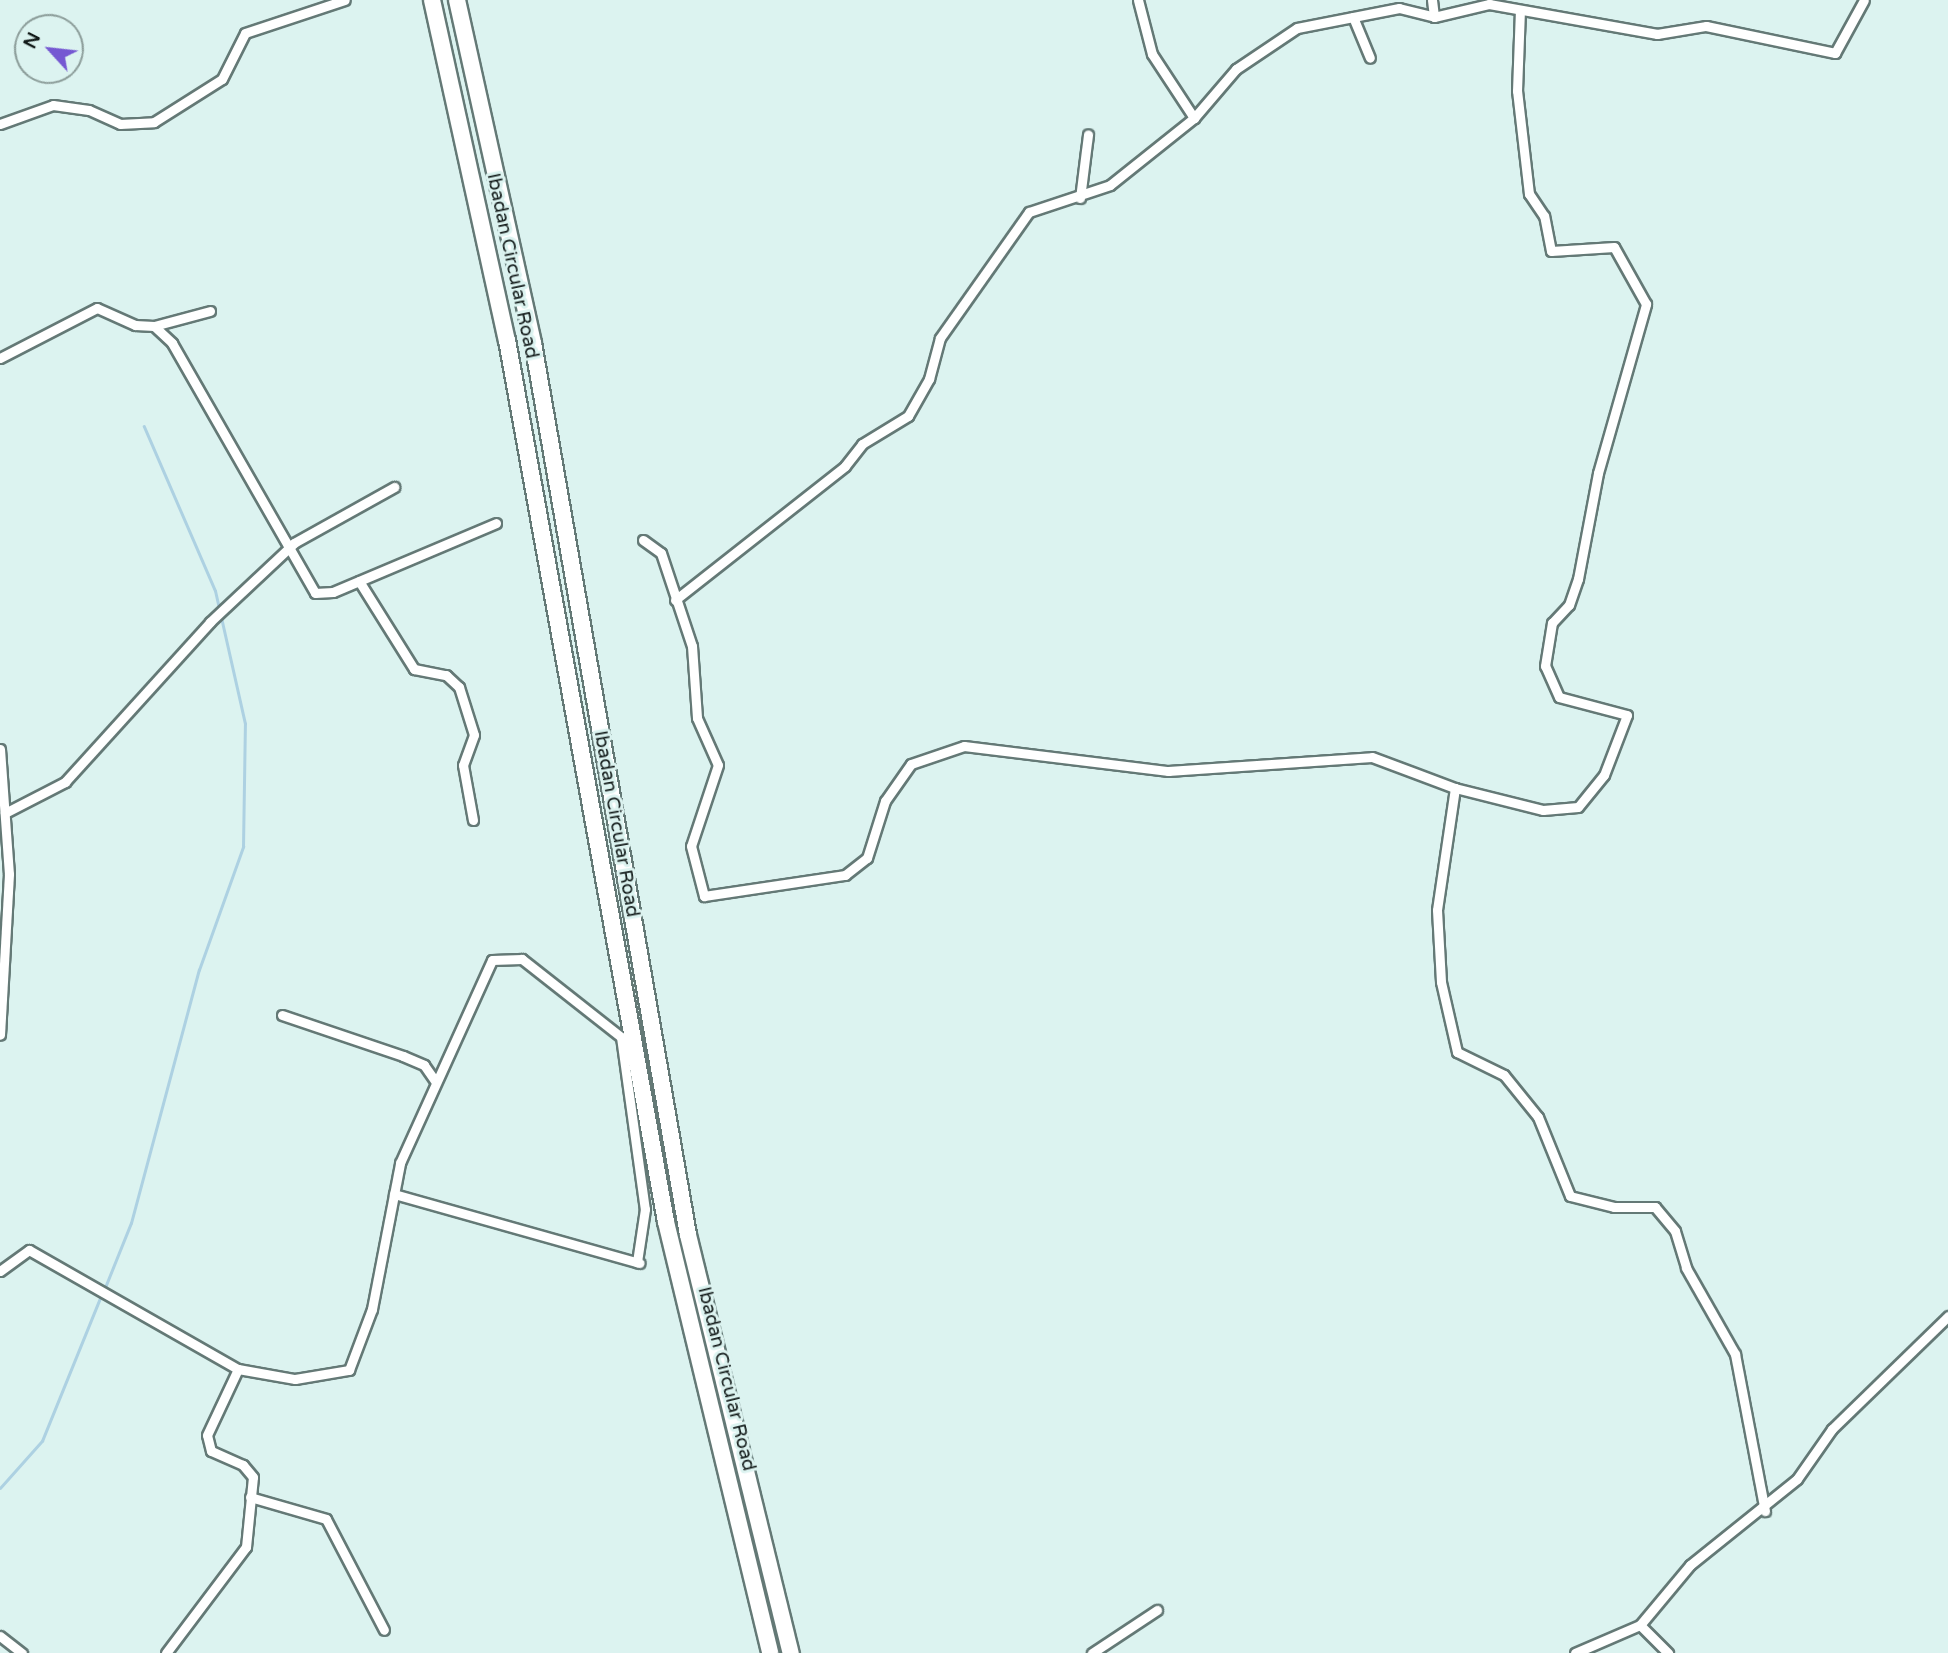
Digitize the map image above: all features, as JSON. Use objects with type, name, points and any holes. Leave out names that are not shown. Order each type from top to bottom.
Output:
[{"type":"highway","name":"Ibadan Circular Road","points":[[432,0],[508,340],[666,1222],[770,1653]]},
{"type":"highway","name":"Ibadan Circular Road","points":[[457,0],[533,343],[688,1235],[791,1653]]},
{"type":"street","points":[[0,124],[53,106],[89,110],[120,124],[154,122],[222,79],[245,33],[345,0]]},
{"type":"street","points":[[1138,0],[1152,54],[1194,118]]},
{"type":"street","points":[[1432,0],[1434,17]]},
{"type":"street","points":[[675,600],[845,466],[862,444],[908,416],[925,389],[940,338],[1029,212],[1080,198],[1110,185],[1194,118],[1236,69],[1297,28],[1353,17],[1399,4],[1434,17],[1489,4],[1657,34],[1706,26],[1835,52],[1864,0]]},
{"type":"street","points":[[643,540],[661,553],[692,646],[697,718],[718,765],[691,846],[705,896],[845,875],[867,858],[885,801],[911,764],[964,746],[1168,771],[1372,757],[1455,788],[1543,810],[1578,807],[1604,775],[1611,743],[1627,715],[1559,696],[1545,666],[1552,623],[1569,605],[1578,579],[1598,473],[1646,304],[1614,247],[1551,251],[1544,216],[1529,194],[1517,91],[1520,11]]},
{"type":"street","points":[[1353,17],[1370,58]]},
{"type":"street","points":[[1080,198],[1088,135]]},
{"type":"street","points":[[0,358],[97,308],[125,322],[154,326],[210,311]]},
{"type":"street","points":[[154,326],[172,343],[315,593],[359,581],[496,523]]},
{"type":"street","points":[[5,813],[65,782],[227,604],[288,549],[394,487]]},
{"type":"street","points":[[359,581],[414,668],[446,675],[459,687],[474,735],[463,765],[473,820]]},
{"type":"street","points":[[0,749],[5,813],[0,1035]]},
{"type":"street","points":[[1455,788],[1437,910],[1441,982],[1457,1052],[1504,1075],[1530,1107],[1557,1155],[1570,1196],[1614,1207],[1655,1207],[1675,1231],[1686,1268],[1735,1354],[1765,1511]]},
{"type":"street","points":[[0,1271],[29,1250],[238,1369],[295,1378],[349,1370],[372,1309],[394,1194],[400,1163],[492,960],[522,959],[621,1037],[645,1209],[638,1262],[394,1194]]},
{"type":"street","points":[[282,1015],[424,1065],[435,1081]]},
{"type":"street","points":[[1575,1653],[1640,1625],[1690,1565],[1765,1511],[1797,1479],[1832,1429],[1948,1315]]},
{"type":"street","points":[[166,1653],[246,1547],[249,1470],[206,1444],[238,1369]]},
{"type":"street","points":[[250,1497],[326,1518],[384,1630]]},
{"type":"street","points":[[1091,1653],[1157,1611]]},
{"type":"street","points":[[1640,1625],[1668,1653]]},
{"type":"street","points":[[0,1636],[22,1653]]},
{"type":"waterway","points":[[104,1290],[131,1223],[199,970],[243,847],[245,724],[215,591],[144,427]]},
{"type":"waterway","points":[[0,1488],[42,1441],[101,1296]]}]
